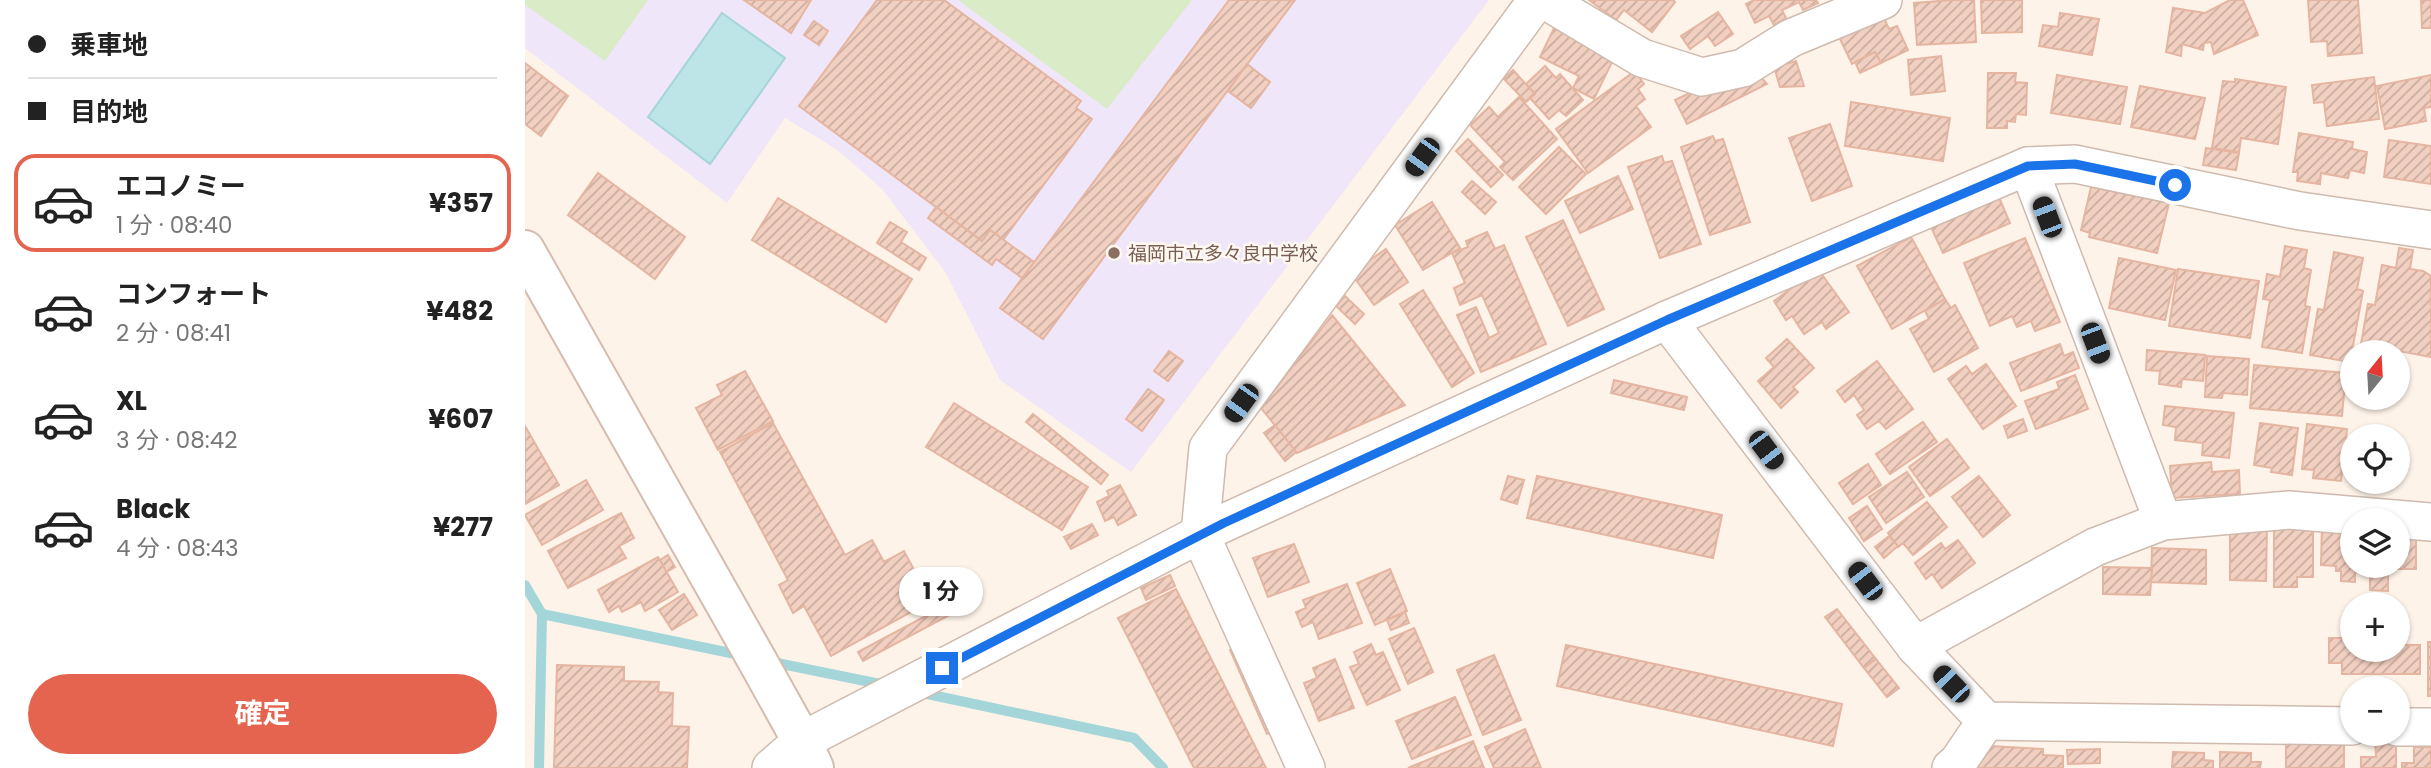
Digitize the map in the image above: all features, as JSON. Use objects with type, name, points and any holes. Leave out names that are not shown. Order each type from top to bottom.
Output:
[{"type":"street","points":[[1306,768],[1200,534],[1208,448],[1537,0]]},
{"type":"street","points":[[1545,0],[1642,58],[1702,77],[1743,68],[1791,38],[1883,0]]},
{"type":"street","points":[[771,768],[808,754],[1200,534],[1667,320],[2028,166],[2075,164],[2300,211],[2431,230]]},
{"type":"street","points":[[2028,166],[2163,521]]},
{"type":"street","points":[[525,250],[808,754]]},
{"type":"street","points":[[1667,320],[1915,646],[1986,722],[2340,726]]},
{"type":"street","points":[[1915,646],[2095,547],[2163,521],[2289,510],[2431,522]]},
{"type":"street","points":[[1951,768],[1986,722]]},
{"type":"street","points":[[2410,727],[2431,727]]},
{"type":"shaded area","name":"福岡市立多々良中学校","points":[[525,0],[1489,0],[1131,472],[1000,380],[946,273],[882,189],[836,149],[785,118],[727,203],[525,48]]},
{"type":"green space","points":[[525,0],[648,0],[605,61],[525,5]]},
{"type":"green space","points":[[958,0],[1192,0],[1107,109]]},
{"type":"water","points":[[722,13],[785,58],[710,164],[648,117]]},
{"type":"building","points":[[744,0],[811,0],[791,33]]},
{"type":"building","points":[[877,0],[944,0],[1081,101],[1076,108],[1092,119],[1003,240],[990,230],[982,241],[799,106]]},
{"type":"building","points":[[1229,0],[1295,0],[1043,339],[1000,308]]},
{"type":"building","points":[[1589,0],[1675,2],[1652,32],[1624,10],[1616,20]]},
{"type":"building","points":[[1754,0],[1816,0],[1818,3],[1803,10],[1799,2],[1782,10],[1786,18],[1774,25],[1769,16],[1755,23],[1746,4]]},
{"type":"building","points":[[1974,0],[1976,42],[1917,45],[1914,3]]},
{"type":"building","points":[[1981,0],[2022,0],[2022,32],[1982,33]]},
{"type":"building","points":[[2230,0],[2243,0],[2258,35],[2214,54],[2211,42],[2204,43],[2203,50],[2182,44],[2181,56],[2166,52],[2173,8],[2205,13]]},
{"type":"building","points":[[2308,0],[2358,0],[2362,53],[2328,56],[2327,41],[2311,42]]},
{"type":"building","points":[[2421,0],[2431,0],[2431,28],[2422,28]]},
{"type":"building","points":[[1718,12],[1733,34],[1715,46],[1708,36],[1690,49],[1681,36]]},
{"type":"building","points":[[2060,13],[2099,19],[2092,55],[2039,46],[2043,25],[2058,27]]},
{"type":"building","points":[[1883,16],[1889,29],[1897,26],[1908,50],[1881,63],[1875,52],[1852,64],[1839,37]]},
{"type":"building","points":[[814,21],[828,31],[819,45],[804,35]]},
{"type":"building","points":[[1554,28],[1614,58],[1594,99],[1573,88],[1579,76],[1540,57]]},
{"type":"building","points":[[1875,52],[1881,63],[1860,73],[1855,62]]},
{"type":"building","points":[[1941,56],[1945,91],[1911,95],[1908,60]]},
{"type":"building","points":[[1796,61],[1804,86],[1780,87],[1774,67]]},
{"type":"building","points":[[525,63],[568,96],[541,136],[525,124]]},
{"type":"building","points":[[1247,64],[1270,82],[1251,108],[1228,91]]},
{"type":"building","points":[[1545,66],[1556,78],[1560,74],[1583,100],[1566,116],[1559,110],[1549,119],[1530,98],[1535,94],[1526,84]]},
{"type":"building","points":[[1513,70],[1535,94],[1526,102],[1504,79]]},
{"type":"building","points":[[1635,71],[1644,84],[1638,89],[1645,99],[1636,106],[1651,127],[1588,173],[1556,129]]},
{"type":"building","points":[[1988,73],[2016,73],[2015,82],[2027,83],[2026,115],[2016,114],[2015,122],[2007,121],[2007,128],[1987,128]]},
{"type":"building","points":[[2057,75],[2127,87],[2120,124],[2051,113]]},
{"type":"building","points":[[2431,75],[2431,107],[2424,108],[2426,121],[2385,129],[2377,86]]},
{"type":"building","points":[[1760,76],[1767,84],[1687,124],[1675,100],[1715,81]]},
{"type":"building","points":[[2374,77],[2379,119],[2327,126],[2324,102],[2314,103],[2312,85]]},
{"type":"building","points":[[2235,79],[2286,87],[2278,144],[2241,138],[2239,152],[2212,148],[2223,81],[2235,82]]},
{"type":"building","points":[[2140,86],[2205,98],[2195,139],[2131,127]]},
{"type":"building","points":[[1519,97],[1557,139],[1513,180],[1500,167],[1505,162],[1470,125],[1489,107],[1498,117]]},
{"type":"building","points":[[1851,102],[1950,118],[1943,161],[1845,146]]},
{"type":"building","points":[[1830,124],[1852,186],[1812,201],[1789,138]]},
{"type":"building","points":[[2299,133],[2353,142],[2352,149],[2367,152],[2364,173],[2350,170],[2348,178],[2321,173],[2320,184],[2297,181],[2298,172],[2293,172]]},
{"type":"building","points":[[1713,136],[1715,141],[1723,139],[1750,222],[1710,235],[1681,147]]},
{"type":"building","points":[[1468,139],[1503,175],[1491,187],[1456,151]]},
{"type":"building","points":[[2389,140],[2431,146],[2431,184],[2384,177]]},
{"type":"building","points":[[1559,147],[1586,174],[1546,214],[1519,187]]},
{"type":"building","points":[[2206,148],[2239,153],[2236,170],[2203,165]]},
{"type":"building","points":[[1662,156],[1664,163],[1672,161],[1701,244],[1660,258],[1628,167]]},
{"type":"building","points":[[598,173],[685,237],[655,279],[568,215]]},
{"type":"building","points":[[1618,176],[1633,209],[1580,233],[1565,201]]},
{"type":"building","points":[[1472,181],[1496,202],[1485,214],[1462,192]]},
{"type":"building","points":[[2091,187],[2169,203],[2157,253],[2089,237],[2090,233],[2081,230]]},
{"type":"building","points":[[1998,195],[2010,223],[1943,253],[1930,225]]},
{"type":"building","points":[[778,198],[912,279],[886,322],[752,240]]},
{"type":"building","points":[[1432,202],[1460,248],[1423,270],[1395,225]]},
{"type":"building","points":[[936,207],[982,241],[990,230],[1034,262],[1022,278],[996,259],[992,265],[928,218]]},
{"type":"building","points":[[1563,220],[1604,309],[1568,326],[1526,237]]},
{"type":"building","points":[[890,222],[907,232],[901,242],[926,258],[919,270],[877,243]]},
{"type":"building","points":[[1487,232],[1495,249],[1504,245],[1546,344],[1481,372],[1457,315],[1476,307],[1489,338],[1499,333],[1482,295],[1460,305],[1454,288],[1465,283],[1452,253],[1468,247],[1466,241]]},
{"type":"building","points":[[1911,237],[1945,299],[1892,329],[1857,266]]},
{"type":"building","points":[[2025,238],[2060,322],[2035,331],[2031,321],[2017,327],[2012,316],[1990,326],[1964,263]]},
{"type":"building","points":[[2285,246],[2307,250],[2304,268],[2311,270],[2305,306],[2310,307],[2302,353],[2262,347],[2270,300],[2263,299],[2267,274],[2280,277]]},
{"type":"building","points":[[2399,248],[2413,250],[2410,269],[2423,271],[2431,276],[2431,357],[2410,353],[2410,340],[2362,340],[2368,304],[2375,305],[2382,265],[2396,268]]},
{"type":"building","points":[[1386,249],[1408,282],[1374,305],[1351,273]]},
{"type":"building","points":[[2334,252],[2363,258],[2357,289],[2363,291],[2354,340],[2340,340],[2340,360],[2310,355],[2318,309],[2324,310]]},
{"type":"building","points":[[2119,258],[2176,270],[2165,320],[2109,308]]},
{"type":"building","points":[[1818,269],[1849,312],[1826,329],[1822,322],[1804,334],[1792,316],[1786,320],[1774,301]]},
{"type":"building","points":[[2178,269],[2259,281],[2250,338],[2169,326]]},
{"type":"building","points":[[1423,290],[1474,373],[1452,387],[1400,304]]},
{"type":"building","points":[[1345,296],[1364,314],[1355,324],[1336,306]]},
{"type":"building","points":[[1945,299],[1951,308],[1955,305],[1978,348],[1934,372],[1910,329],[1929,319],[1925,311]]},
{"type":"building","points":[[1332,315],[1405,405],[1297,453],[1261,408]]},
{"type":"building","points":[[1787,339],[1814,368],[1793,387],[1798,392],[1781,408],[1758,381],[1774,367],[1766,358]]},
{"type":"building","points":[[2060,344],[2064,356],[2073,352],[2079,368],[2021,391],[2010,363]]},
{"type":"building","points":[[2147,350],[2205,355],[2203,381],[2182,379],[2181,387],[2159,384],[2160,371],[2146,370]]},
{"type":"building","points":[[1169,351],[1183,361],[1168,381],[1154,371]]},
{"type":"building","points":[[2207,356],[2249,359],[2247,395],[2223,393],[2222,398],[2205,397]]},
{"type":"building","points":[[1877,361],[1913,409],[1886,429],[1879,421],[1867,429],[1857,415],[1864,410],[1854,395],[1845,402],[1837,391]]},
{"type":"building","points":[[1986,364],[2016,406],[1983,429],[1948,379],[1966,366],[1972,374]]},
{"type":"building","points":[[2254,365],[2340,372],[2342,416],[2250,408]]},
{"type":"building","points":[[745,371],[773,421],[718,450],[696,408],[722,395],[717,385]]},
{"type":"building","points":[[2075,375],[2088,409],[2036,429],[2025,401],[2059,389],[2057,382]]},
{"type":"building","points":[[1614,380],[1687,397],[1684,410],[1611,393]]},
{"type":"building","points":[[1148,389],[1164,400],[1142,431],[1126,419]]},
{"type":"building","points":[[954,403],[1088,487],[1062,530],[926,447]]},
{"type":"building","points":[[2165,406],[2234,413],[2229,458],[2202,455],[2203,443],[2175,440],[2176,427],[2163,425]]},
{"type":"building","points":[[1033,414],[1108,475],[1101,484],[1026,422]]},
{"type":"building","points":[[2023,419],[2027,431],[2008,438],[2004,426]]},
{"type":"building","points":[[1923,422],[1937,442],[1890,474],[1876,454]]},
{"type":"building","points":[[773,423],[845,555],[872,540],[884,562],[904,551],[931,601],[831,656],[804,606],[793,613],[779,585],[788,580],[720,452]]},
{"type":"building","points":[[2260,423],[2298,428],[2292,475],[2271,472],[2272,468],[2254,465]]},
{"type":"building","points":[[2307,424],[2340,428],[2340,481],[2313,478],[2314,470],[2302,469]]},
{"type":"building","points":[[1275,425],[1296,452],[1285,461],[1264,433]]},
{"type":"building","points":[[525,426],[559,485],[525,504]]},
{"type":"building","points":[[1947,439],[1969,468],[1930,496],[1909,467]]},
{"type":"building","points":[[2211,462],[2212,472],[2239,470],[2240,494],[2172,498],[2170,466]]},
{"type":"building","points":[[1868,464],[1881,485],[1853,504],[1839,483]]},
{"type":"building","points":[[1907,472],[1924,497],[1886,523],[1869,497]]},
{"type":"building","points":[[1508,476],[1524,480],[1517,504],[1501,499]]},
{"type":"building","points":[[1537,476],[1722,515],[1713,558],[1527,518]]},
{"type":"building","points":[[1979,476],[2010,515],[1983,537],[1952,497]]},
{"type":"building","points":[[586,480],[603,510],[542,545],[525,515]]},
{"type":"building","points":[[1120,485],[1136,515],[1118,525],[1114,517],[1105,521],[1097,502],[1109,496],[1107,491]]},
{"type":"building","points":[[1927,502],[1947,527],[1913,555],[1903,543],[1898,547],[1888,533]]},
{"type":"building","points":[[1867,506],[1882,529],[1864,541],[1849,518]]},
{"type":"building","points":[[621,513],[634,538],[619,546],[626,558],[568,588],[548,551]]},
{"type":"building","points":[[2274,516],[2313,517],[2313,577],[2297,577],[2297,587],[2274,587]]},
{"type":"building","points":[[2322,521],[2340,521],[2340,571],[2336,571],[2336,566],[2321,565]]},
{"type":"building","points":[[1092,524],[1098,535],[1071,549],[1064,537]]},
{"type":"building","points":[[2230,526],[2267,526],[2266,581],[2230,580]]},
{"type":"building","points":[[2410,532],[2416,536],[2416,569],[2410,569]]},
{"type":"building","points":[[1889,536],[1898,546],[1884,558],[1875,547]]},
{"type":"building","points":[[1958,540],[1975,563],[1942,588],[1932,574],[1926,579],[1915,563],[1941,543],[1945,549]]},
{"type":"building","points":[[1294,544],[1309,582],[1268,597],[1253,558]]},
{"type":"building","points":[[2152,548],[2206,550],[2206,584],[2151,582]]},
{"type":"building","points":[[668,555],[675,567],[666,572],[660,560]]},
{"type":"building","points":[[658,557],[678,592],[645,611],[641,602],[622,612],[619,606],[609,612],[598,590]]},
{"type":"building","points":[[2103,567],[2152,568],[2150,595],[2103,594]]},
{"type":"building","points":[[1390,569],[1407,611],[1375,625],[1357,583]]},
{"type":"building","points":[[1170,575],[1175,586],[1146,600],[1141,588]]},
{"type":"building","points":[[2341,578],[2355,578],[2355,582],[2341,581]]},
{"type":"building","points":[[2370,578],[2388,578],[2388,591],[2370,590]]},
{"type":"building","points":[[1347,584],[1362,623],[1319,639],[1313,622],[1302,627],[1296,612],[1306,608],[1303,600]]},
{"type":"building","points":[[1176,589],[1266,768],[1194,768],[1118,618]]},
{"type":"building","points":[[684,594],[697,615],[672,630],[659,610]]},
{"type":"building","points":[[950,603],[955,612],[863,661],[858,652]]},
{"type":"building","points":[[1837,609],[1876,659],[1864,668],[1825,617]]},
{"type":"building","points":[[1405,612],[1409,623],[1391,630],[1387,620]]},
{"type":"building","points":[[1414,628],[1433,672],[1408,684],[1389,639]]},
{"type":"building","points":[[2329,638],[2340,638],[2340,662],[2410,662],[2410,645],[2420,645],[2420,674],[2342,674],[2342,663],[2329,663]]},
{"type":"building","points":[[2428,642],[2431,642],[2431,696],[2428,696]]},
{"type":"building","points":[[1241,644],[1278,729],[1267,734],[1230,650]]},
{"type":"building","points":[[1371,644],[1376,655],[1383,652],[1400,690],[1367,705],[1350,667],[1359,664],[1354,652]]},
{"type":"building","points":[[1566,645],[1842,704],[1833,746],[1557,686]]},
{"type":"building","points":[[1494,655],[1521,720],[1483,735],[1457,670]]},
{"type":"building","points":[[1335,659],[1354,708],[1319,721],[1304,683],[1317,678],[1313,668]]},
{"type":"building","points":[[1876,659],[1899,688],[1887,697],[1864,668]]},
{"type":"building","points":[[557,665],[624,667],[624,681],[659,682],[658,692],[673,693],[672,726],[689,727],[687,768],[554,768]]},
{"type":"building","points":[[1455,697],[1471,735],[1412,759],[1396,721]]},
{"type":"building","points":[[1525,729],[1541,768],[1494,768],[1485,747]]},
{"type":"building","points":[[1473,741],[1484,768],[1408,768]]},
{"type":"building","points":[[2340,743],[2340,746],[2344,746],[2344,768],[2286,768],[2286,744]]},
{"type":"building","points":[[1990,746],[2043,749],[2043,755],[2063,756],[2063,768],[1976,768]]},
{"type":"building","points":[[2375,746],[2396,746],[2396,768],[2361,768],[2361,757],[2376,757]]},
{"type":"building","points":[[2414,747],[2431,747],[2431,768],[2402,768],[2402,763],[2414,763]]},
{"type":"building","points":[[2100,749],[2100,763],[2068,764],[2067,750]]},
{"type":"building","points":[[2173,752],[2204,753],[2204,760],[2213,761],[2213,768],[2172,768]]},
{"type":"building","points":[[2220,752],[2251,753],[2251,762],[2261,762],[2260,768],[2220,768]]},
{"type":"waterway","points":[[525,585],[542,614],[539,768]]},
{"type":"waterway","points":[[542,614],[745,656]]},
{"type":"waterway","points":[[767,661],[885,685]]},
{"type":"waterway","points":[[918,692],[1134,738],[1163,768]]},
{"type":"place","name":"福岡市立多々良中学校","points":[[1114,253]]},
{"type":"route","points":[[942,668],[1200,534],[1667,320],[2028,166],[2075,164],[2175,185]]}]
